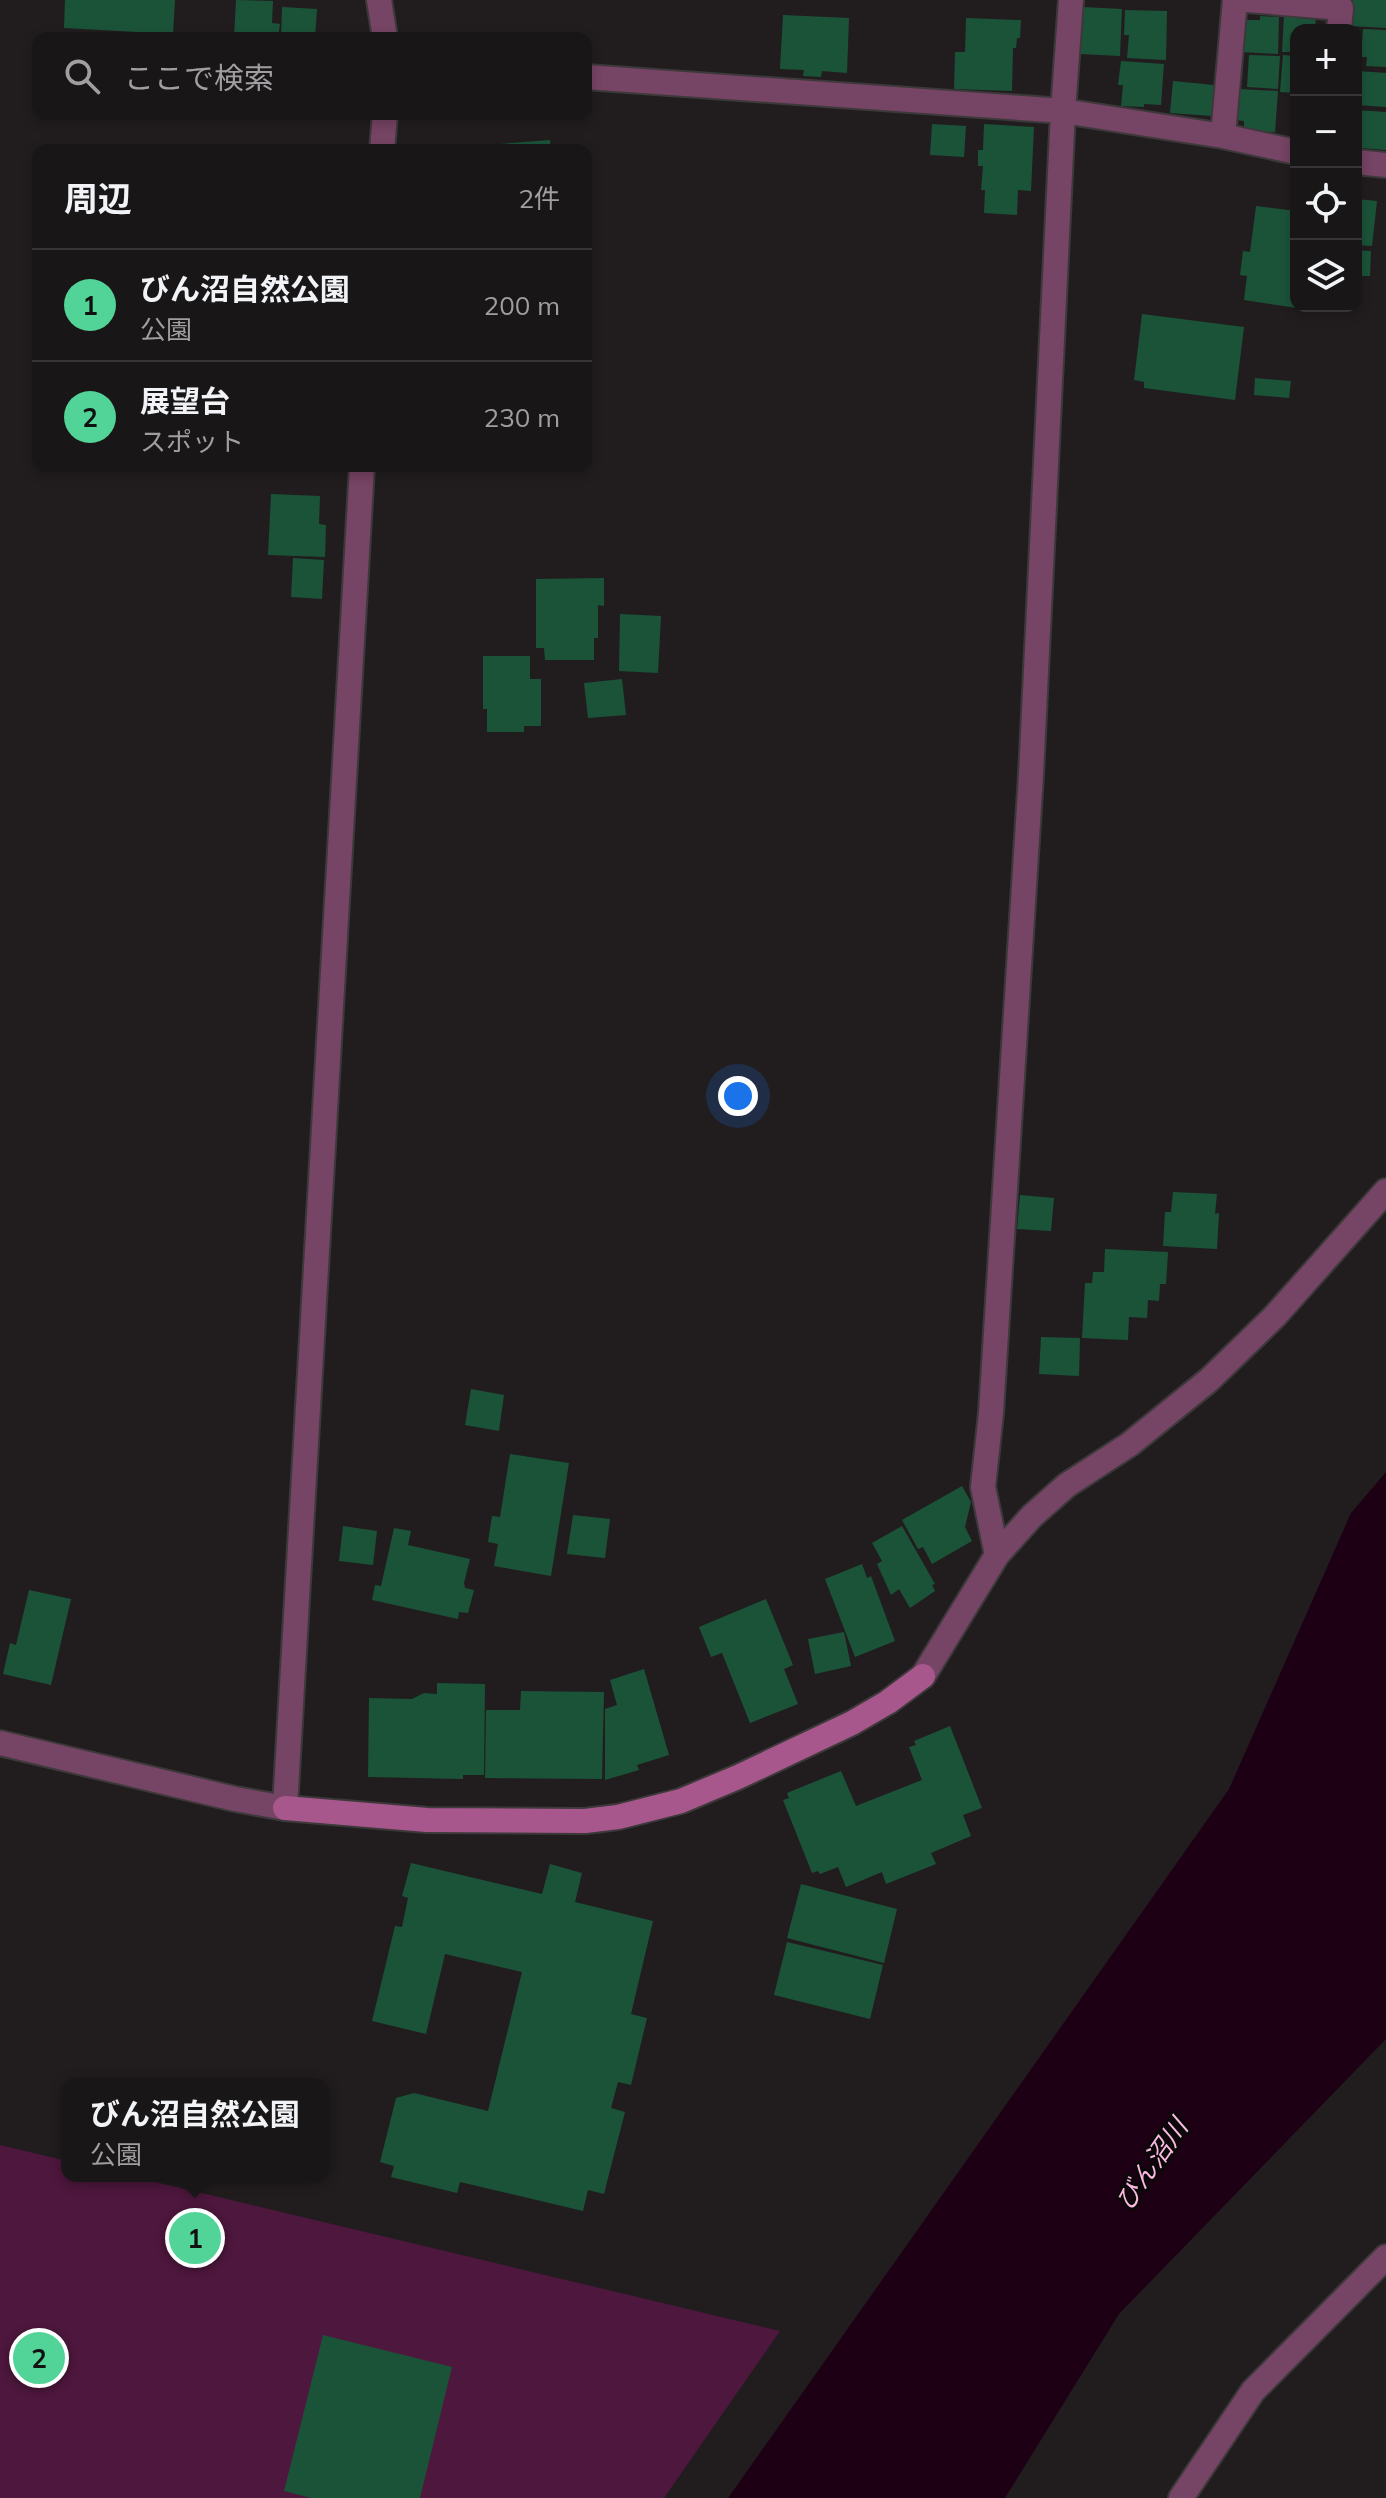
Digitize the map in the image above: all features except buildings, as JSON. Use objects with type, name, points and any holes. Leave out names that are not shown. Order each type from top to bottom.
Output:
[{"type":"street","points":[[379,0],[384,32]]},
{"type":"street","points":[[997,1555],[983,1487],[991,1413],[1029,806],[1071,0]]},
{"type":"street","points":[[1223,136],[1235,0]]},
{"type":"street","points":[[1248,0],[1341,8],[1340,24]]},
{"type":"street","points":[[592,77],[1063,111],[1223,136],[1290,151]]},
{"type":"street","points":[[382,144],[384,120]]},
{"type":"street","points":[[1362,163],[1386,165]]},
{"type":"street","points":[[285,1808],[362,472]]},
{"type":"street","points":[[0,1743],[235,1799],[364,1816],[490,1822],[585,1821],[681,1801],[709,1790],[838,1730],[888,1702],[923,1676],[997,1555],[1032,1516],[1067,1485],[1130,1444],[1220,1369],[1275,1316],[1386,1191]]},
{"type":"street","points":[[1181,2498],[1253,2391],[1386,2257]]},
{"type":"shaded area","points":[[0,2145],[61,2160],[61,2182],[155,2182],[780,2331],[664,2498],[0,2498]]},
{"type":"water","name":"びん沼川","points":[[1386,1472],[1386,2039],[1119,2314],[1005,2498],[728,2498],[1229,1789],[1351,1513]]},
{"type":"place","name":"びん沼自然公園","points":[[195,2238]]},
{"type":"place","name":"展望台","points":[[39,2358]]}]
